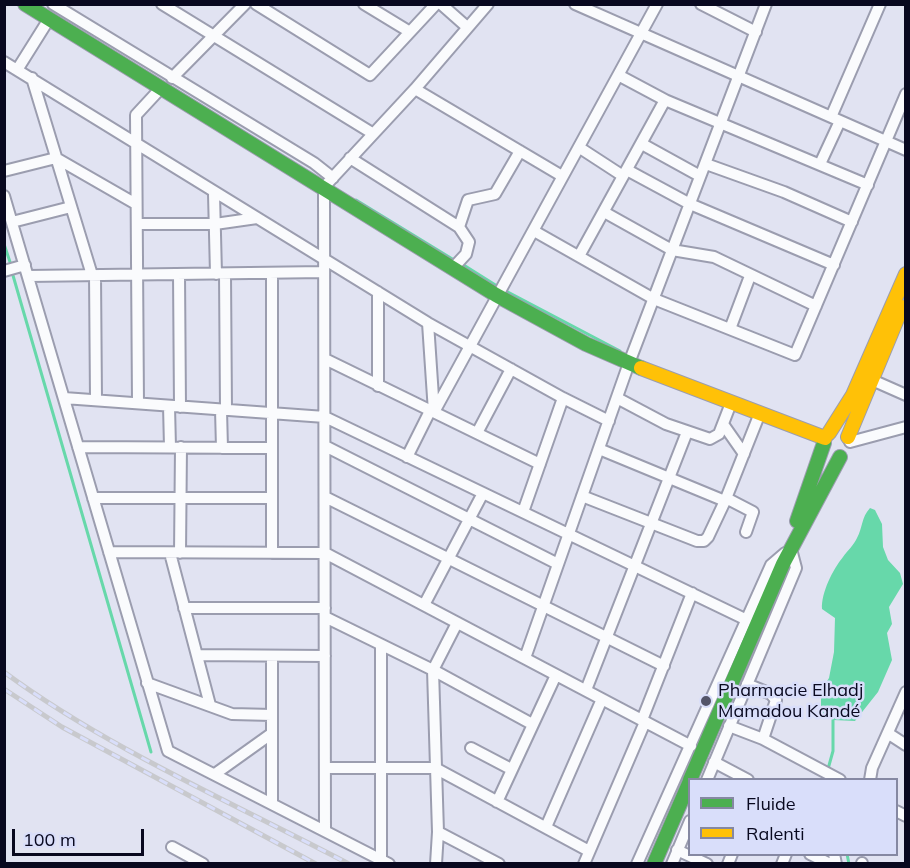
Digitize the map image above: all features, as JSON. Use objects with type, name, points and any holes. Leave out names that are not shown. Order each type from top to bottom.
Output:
[{"type":"street","points":[[25,4],[161,88],[329,183],[496,295],[586,344],[731,403],[826,438],[842,432],[849,440]]},
{"type":"street","points":[[53,4],[314,164],[329,183]]},
{"type":"street","points":[[162,4],[372,133]]},
{"type":"street","points":[[172,78],[245,4]]},
{"type":"street","points":[[256,4],[370,75],[436,4]]},
{"type":"street","points":[[364,4],[410,32]]},
{"type":"street","points":[[441,4],[467,27]]},
{"type":"street","points":[[325,831],[324,258],[329,183],[372,133],[415,89],[488,4]]},
{"type":"street","points":[[574,4],[597,9],[641,34],[738,74],[906,150]]},
{"type":"street","points":[[407,457],[534,231],[562,176],[620,76],[657,4]]},
{"type":"street","points":[[701,4],[756,32]]},
{"type":"street","points":[[525,658],[617,398],[766,4]]},
{"type":"street","points":[[820,164],[879,4]]},
{"type":"street","points":[[17,70],[49,19]]},
{"type":"street","points":[[4,62],[214,194],[324,258],[428,323],[609,421]]},
{"type":"street","points":[[620,76],[665,100],[868,185]]},
{"type":"street","points":[[32,78],[93,275],[96,400]]},
{"type":"street","points":[[138,403],[136,115],[161,88]]},
{"type":"street","points":[[415,89],[562,176]]},
{"type":"street","points":[[534,231],[654,299],[795,354],[906,94]]},
{"type":"street","points":[[579,256],[665,100]]},
{"type":"street","points":[[642,144],[700,176]]},
{"type":"street","points":[[580,148],[625,173],[690,204],[834,265]]},
{"type":"street","points":[[459,227],[468,200],[495,194],[520,151]]},
{"type":"street","points":[[4,171],[56,158],[136,204]]},
{"type":"street","points":[[350,158],[459,227],[470,242],[466,254],[453,268]]},
{"type":"street","points":[[706,164],[762,184],[852,222]]},
{"type":"street","points":[[214,194],[221,274],[222,447]]},
{"type":"street","points":[[4,196],[12,222],[17,270],[64,398],[168,751],[385,861],[381,768],[381,645]]},
{"type":"street","points":[[12,222],[71,207]]},
{"type":"street","points":[[604,212],[672,250],[714,257],[816,306]]},
{"type":"street","points":[[136,224],[215,224],[257,218]]},
{"type":"street","points":[[17,270],[93,275],[324,272]]},
{"type":"street","points":[[272,273],[270,413],[273,553]]},
{"type":"street","points":[[179,274],[175,406],[181,498],[175,553],[184,608],[210,705]]},
{"type":"street","points":[[691,778],[787,555],[826,438],[853,395],[906,274]]},
{"type":"street","points":[[730,329],[750,276]]},
{"type":"street","points":[[378,291],[378,386]]},
{"type":"street","points":[[638,864],[771,565],[787,555],[840,457],[848,451],[849,440],[906,299]]},
{"type":"street","points":[[428,323],[432,412]]},
{"type":"street","points":[[325,359],[540,464]]},
{"type":"street","points":[[477,433],[511,369]]},
{"type":"street","points":[[872,380],[906,395]]},
{"type":"street","points":[[64,398],[325,417],[747,620]]},
{"type":"street","points":[[523,512],[563,398]]},
{"type":"street","points":[[617,398],[687,432],[710,439],[719,434],[731,403]]},
{"type":"street","points":[[582,496],[651,524],[704,541],[726,499],[760,413]]},
{"type":"street","points":[[723,424],[744,454]]},
{"type":"street","points":[[849,440],[904,426]]},
{"type":"street","points":[[586,690],[687,432]]},
{"type":"street","points":[[826,438],[827,452],[840,457]]},
{"type":"street","points":[[325,446],[558,564]]},
{"type":"street","points":[[78,447],[271,448]]},
{"type":"street","points":[[599,449],[726,499],[753,512],[746,532]]},
{"type":"street","points":[[424,605],[483,493]]},
{"type":"street","points":[[325,497],[664,666]]},
{"type":"street","points":[[93,498],[272,498]]},
{"type":"street","points":[[109,552],[325,553],[691,746]]},
{"type":"street","points":[[708,778],[796,568],[787,555]]},
{"type":"street","points":[[584,864],[644,721],[692,593]]},
{"type":"street","points":[[184,608],[325,613],[381,645],[532,723]]},
{"type":"street","points":[[436,864],[438,832],[433,670],[457,623]]},
{"type":"street","points":[[197,655],[325,656]]},
{"type":"street","points":[[272,657],[272,802]]},
{"type":"street","points":[[497,802],[556,675]]},
{"type":"street","points":[[147,683],[231,714],[272,715]]},
{"type":"street","points":[[747,684],[771,694],[776,700],[763,739]]},
{"type":"street","points":[[869,778],[906,692]]},
{"type":"street","points":[[546,827],[602,699]]},
{"type":"street","points":[[729,726],[763,739],[836,778]]},
{"type":"street","points":[[215,774],[271,734]]},
{"type":"street","points":[[889,734],[906,745]]},
{"type":"street","points":[[471,748],[511,769]]},
{"type":"street","points":[[714,762],[744,778]]},
{"type":"street","points":[[325,768],[435,768],[589,851]]},
{"type":"street","points":[[654,864],[688,785]]},
{"type":"street","points":[[672,864],[688,825]]},
{"type":"street","points":[[438,832],[499,864]]},
{"type":"street","points":[[172,847],[203,864]]},
{"type":"street","points":[[677,850],[688,855]]},
{"type":"street","points":[[690,856],[707,864]]},
{"type":"street","points":[[812,856],[830,864]]},
{"type":"shaded area","points":[[870,508],[875,510],[882,524],[883,547],[888,560],[900,573],[903,584],[889,607],[892,624],[887,633],[892,660],[878,692],[855,721],[833,720],[821,713],[821,691],[829,678],[834,652],[835,618],[822,609],[822,603],[832,575],[856,541],[865,515]]},
{"type":"waterway","points":[[356,200],[454,260]]},
{"type":"waterway","points":[[4,244],[11,265]]},
{"type":"waterway","points":[[462,264],[497,286]]},
{"type":"waterway","points":[[12,272],[151,752]]},
{"type":"waterway","points":[[504,290],[620,351]]},
{"type":"waterway","points":[[828,769],[833,751],[833,720]]},
{"type":"waterway","points":[[847,856],[849,864]]},
{"type":"railway","points":[[4,672],[85,726],[128,750],[349,864]]},
{"type":"railway","points":[[4,689],[62,727],[316,864]]},
{"type":"traffic: fast","points":[[25,4],[496,295],[586,344],[641,368]]},
{"type":"traffic: fast","points":[[797,521],[824,443]]},
{"type":"traffic: fast","points":[[691,778],[783,564],[840,457]]},
{"type":"traffic: fast","points":[[654,864],[688,786]]},
{"type":"traffic: slow","points":[[829,433],[853,395],[906,274]]},
{"type":"traffic: slow","points":[[848,437],[902,307]]},
{"type":"traffic: slow","points":[[641,368],[825,438]]},
{"type":"place","name":"Pharmacie Elhadj Mamadou Kandé","points":[[706,701]]}]
